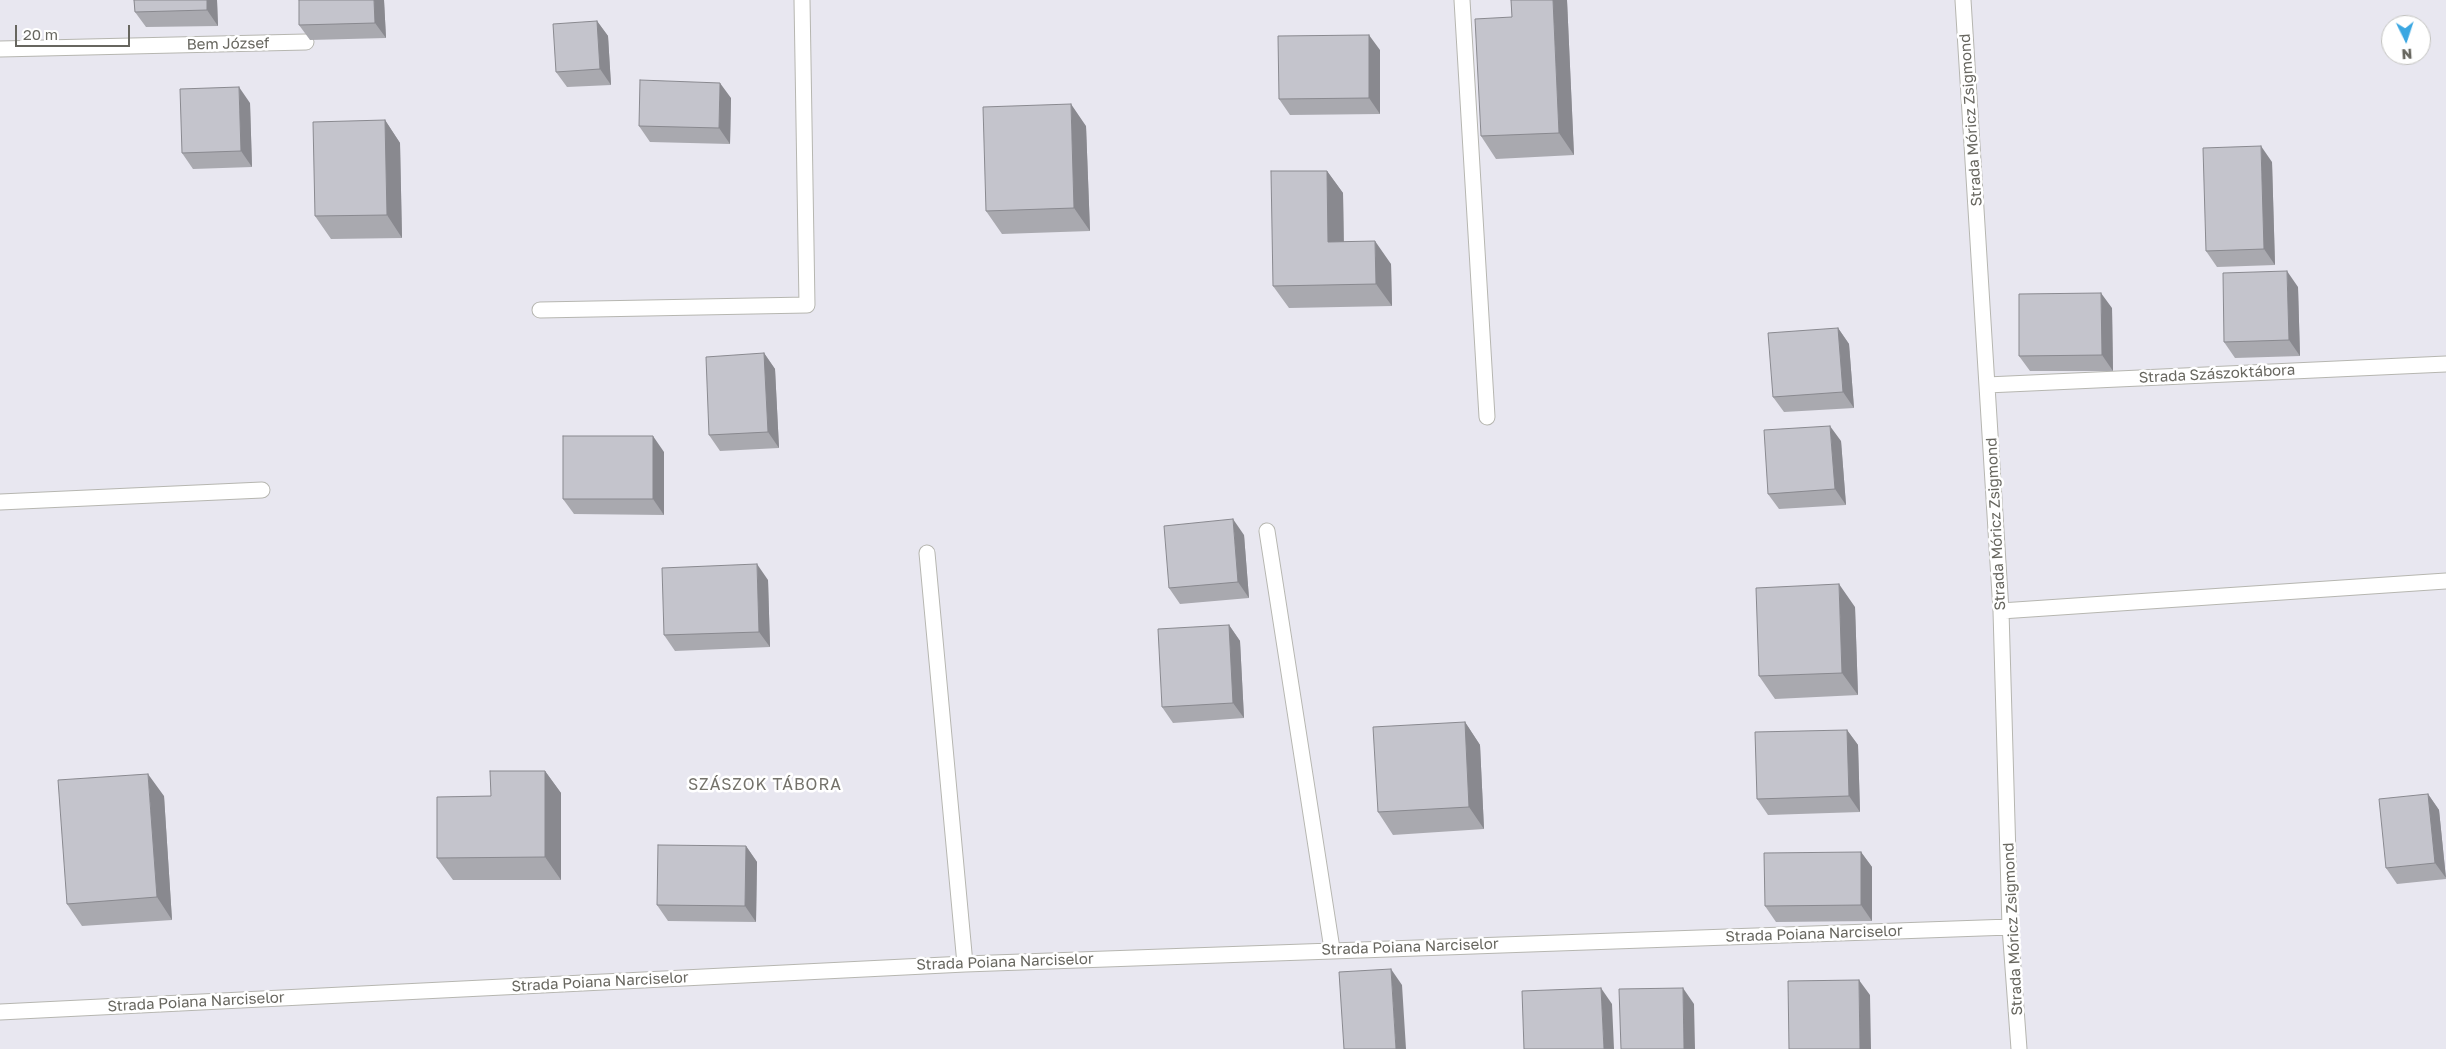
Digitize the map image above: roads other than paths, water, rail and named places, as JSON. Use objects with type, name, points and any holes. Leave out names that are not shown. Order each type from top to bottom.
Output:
[{"type":"street","points":[[540,310],[807,305],[802,0]]},
{"type":"street","points":[[1462,0],[1487,417]]},
{"type":"street","name":"Strada Móricz Zsigmond","points":[[1963,0],[2001,611],[2010,927],[2019,1049]]},
{"type":"street","name":"Bem József","points":[[0,49],[306,42]]},
{"type":"street","name":"Strada Szászoktábora","points":[[1987,385],[2446,364]]},
{"type":"street","points":[[0,502],[262,490]]},
{"type":"street","points":[[1267,531],[1332,949]]},
{"type":"street","points":[[927,553],[965,964]]},
{"type":"street","points":[[2001,611],[2446,581]]},
{"type":"street","name":"Strada Poiana Narciselor","points":[[0,1012],[965,964],[1332,949],[2010,927]]},
{"type":"district","name":"SZÁSZOK TÁBORA","points":[[765,785]]}]
